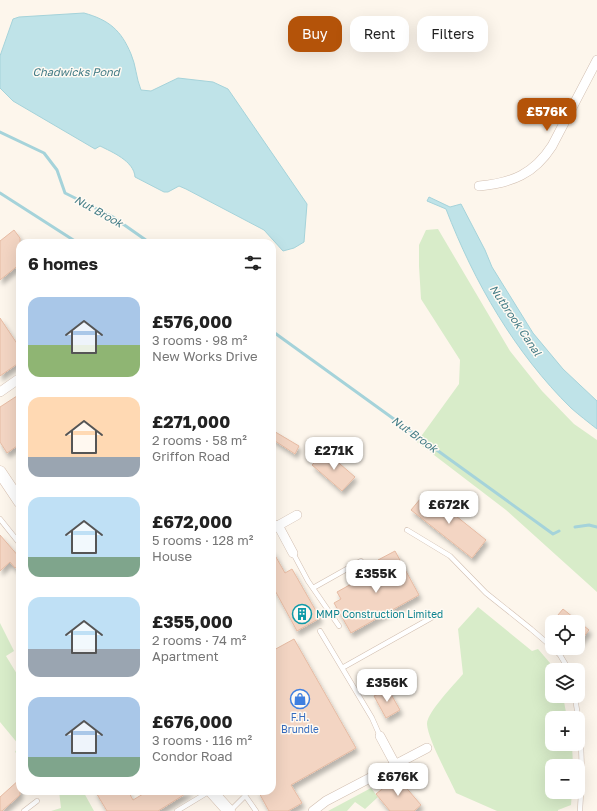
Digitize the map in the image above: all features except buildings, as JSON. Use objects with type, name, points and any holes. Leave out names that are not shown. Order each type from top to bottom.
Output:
[{"type":"street","points":[[479,186],[492,185],[520,176],[536,166],[544,158],[552,146],[597,60]]},
{"type":"street","points":[[0,392],[16,381]]},
{"type":"street","points":[[1,476],[16,497]]},
{"type":"street","points":[[276,526],[297,515]]},
{"type":"street","points":[[276,528],[293,553]]},
{"type":"street","points":[[380,736],[395,764]]},
{"type":"street","points":[[313,811],[326,801],[427,748]]},
{"type":"street","points":[[215,795],[229,811]]},
{"type":"lane","points":[[0,519],[16,539]]},
{"type":"lane","points":[[407,530],[450,556],[486,593],[545,642]]},
{"type":"lane","points":[[293,553],[312,588],[339,626]]},
{"type":"lane","points":[[312,588],[360,561]]},
{"type":"lane","points":[[342,668],[431,618]]},
{"type":"lane","points":[[320,631],[380,736]]},
{"type":"lane","points":[[580,811],[582,774],[581,751]]},
{"type":"lane","points":[[177,811],[204,795]]},
{"type":"lane","points":[[229,811],[241,795]]},
{"type":"lane","points":[[244,795],[256,811]]},
{"type":"lane","points":[[24,811],[37,801]]},
{"type":"green space","points":[[438,229],[510,351],[542,391],[574,424],[597,440],[597,592],[506,510],[417,442],[459,384],[460,360],[421,299],[419,245],[426,230]]},
{"type":"green space","points":[[478,607],[532,651],[538,649],[550,663],[545,663],[545,703],[564,703],[566,711],[545,711],[545,751],[572,751],[573,759],[545,759],[545,799],[571,799],[571,805],[558,811],[497,811],[456,793],[431,739],[427,724],[428,719],[436,706],[463,674],[458,629]]},
{"type":"green space","points":[[0,623],[14,651],[6,656],[16,672],[16,741],[0,722]]},
{"type":"green space","points":[[371,788],[378,797],[365,809],[355,802],[347,811],[328,811]]},
{"type":"green space","points":[[59,795],[85,795],[94,811],[51,811],[61,808]]},
{"type":"water","name":"Chadwicks Pond","points":[[84,13],[107,23],[123,38],[133,58],[141,90],[151,91],[178,78],[213,82],[228,89],[307,204],[304,242],[294,248],[283,251],[276,243],[276,239],[272,239],[264,230],[179,186],[168,192],[164,192],[135,177],[131,166],[116,154],[100,146],[95,149],[13,101],[0,88],[0,56],[13,19],[19,17]]},
{"type":"water","name":"Nutbrook Canal","points":[[429,197],[450,207],[461,204],[485,250],[492,267],[533,333],[563,369],[597,401],[597,429],[571,408],[551,387],[514,340],[483,290],[469,263],[446,209],[427,201]]},
{"type":"waterway","name":"Nut Brook","points":[[0,132],[44,153],[57,170],[65,193],[113,217],[144,239]]},
{"type":"waterway","points":[[0,193],[72,239]]},
{"type":"waterway","name":"Nut Brook","points":[[276,334],[553,534],[559,531]]},
{"type":"waterway","name":"Nut Brook","points":[[575,527],[589,525],[597,527]]},
{"type":"place","name":"MMP Construction Limited","points":[[302,614]]},
{"type":"place","name":"F.H. Brundle","points":[[300,699]]}]
